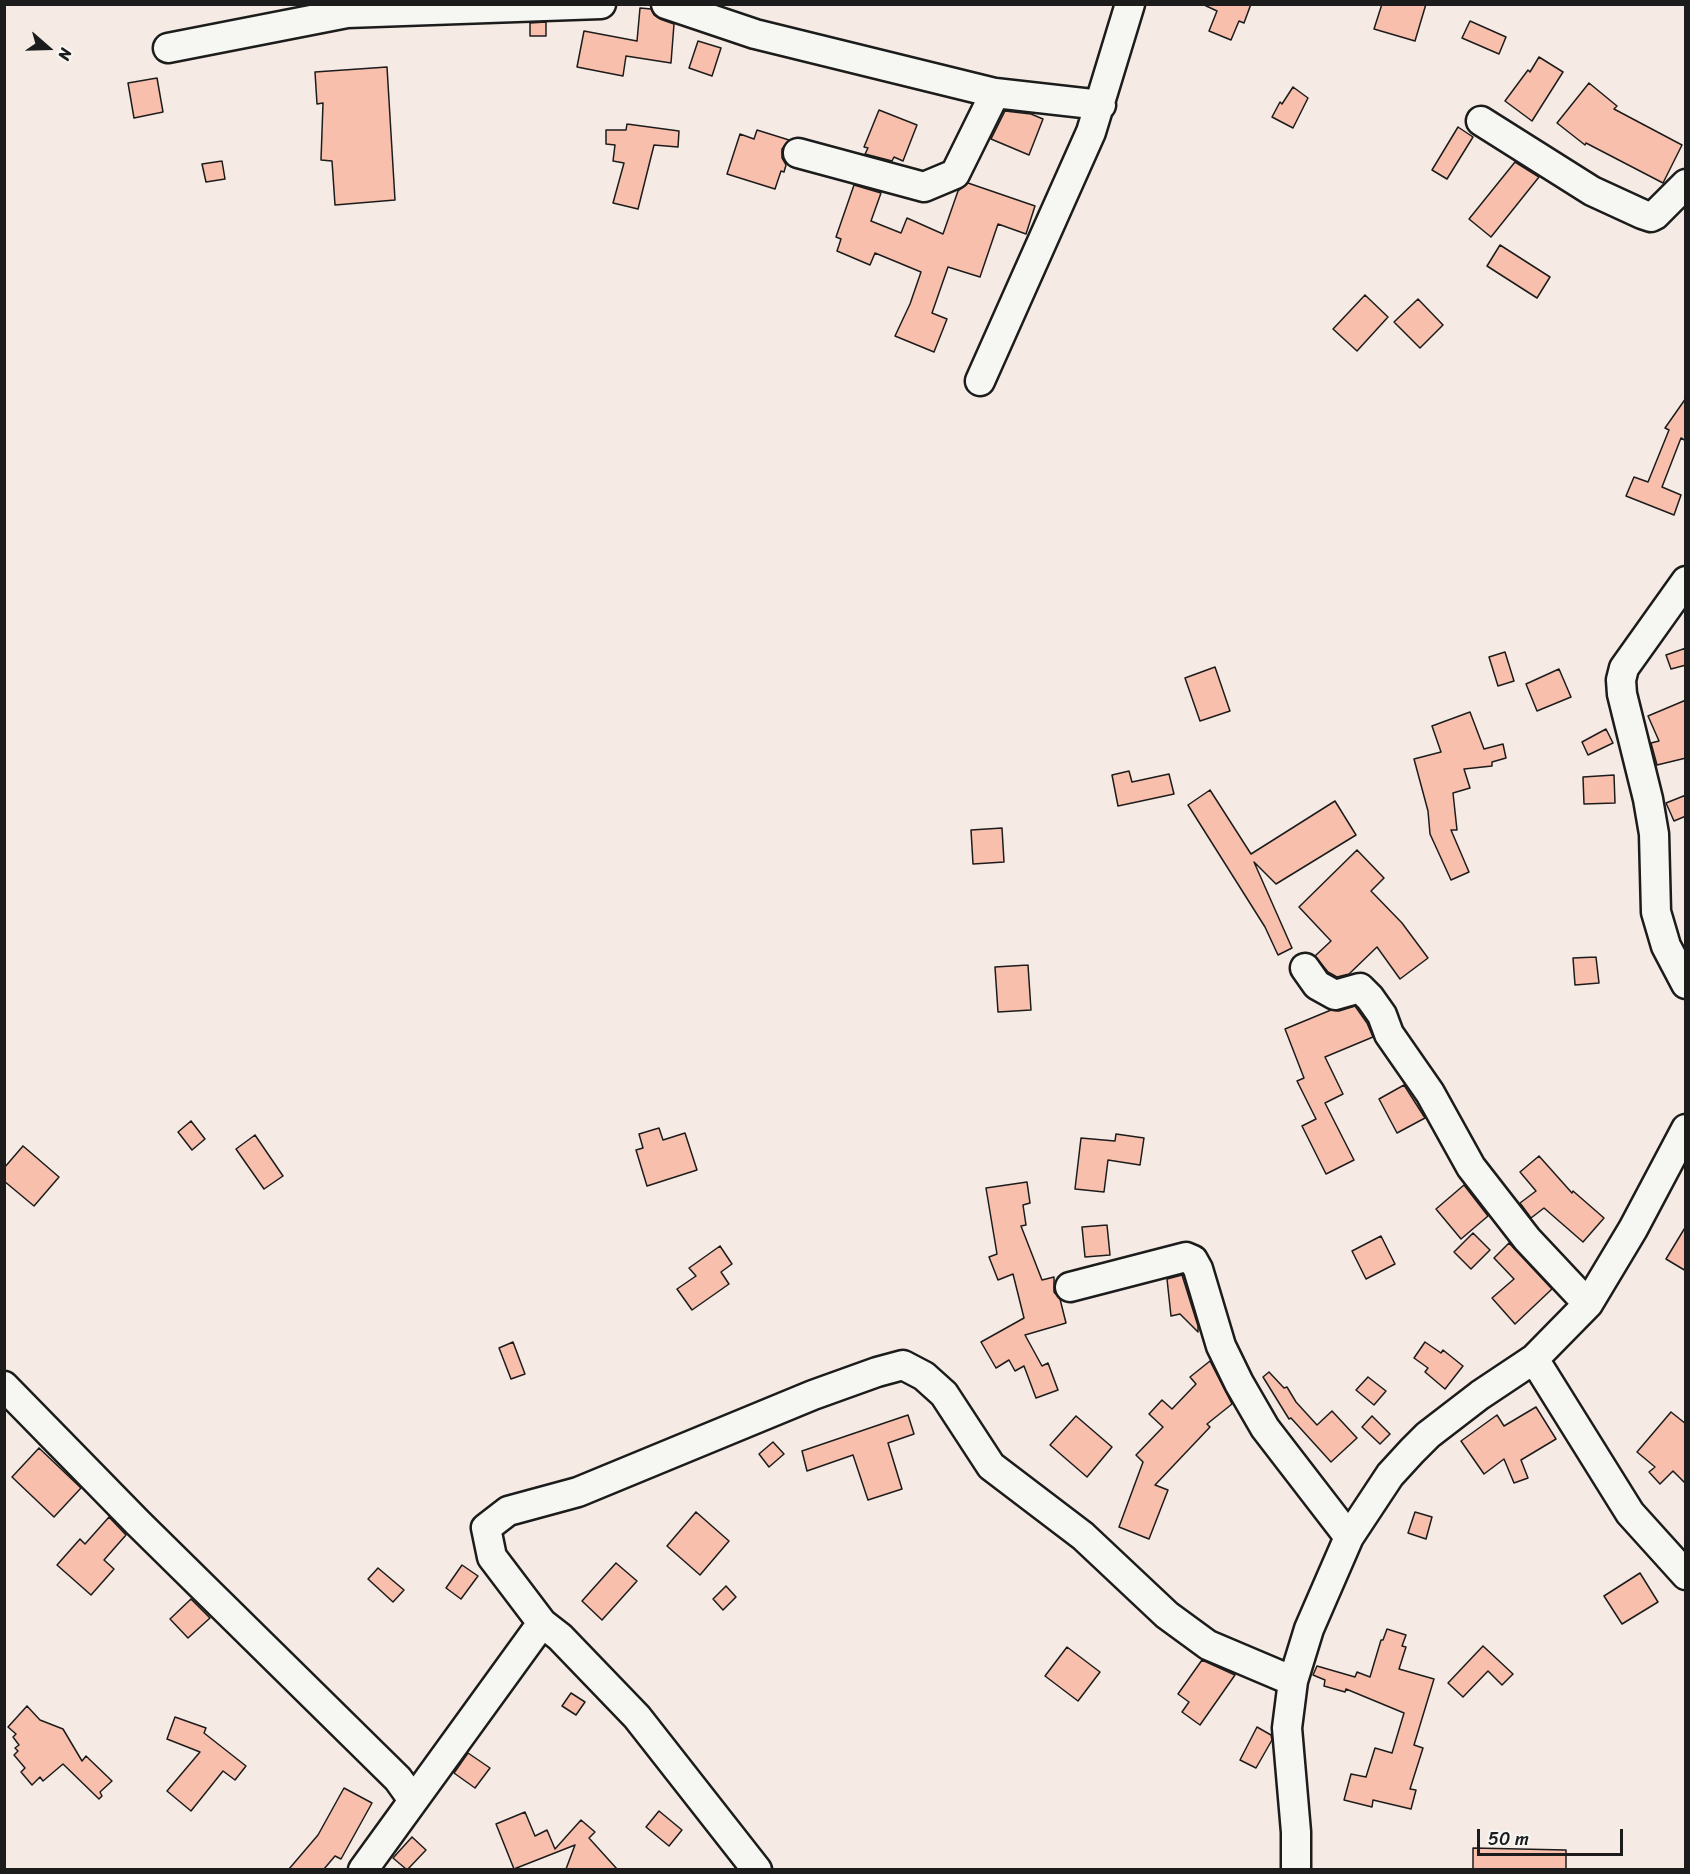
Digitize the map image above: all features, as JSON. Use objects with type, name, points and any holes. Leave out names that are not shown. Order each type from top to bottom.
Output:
[{"type":"street","points":[[168,48],[347,13],[601,4]]},
{"type":"street","points":[[666,4],[755,34],[994,93],[1101,105]]},
{"type":"street","points":[[980,381],[1082,155],[1101,105],[1130,4]]},
{"type":"street","points":[[798,153],[924,187],[955,174],[994,93]]},
{"type":"street","points":[[1481,122],[1592,191],[1651,217],[1686,184]]},
{"type":"street","points":[[1686,581],[1624,668],[1621,687],[1648,799],[1654,834],[1656,912],[1666,946],[1686,984]]},
{"type":"street","points":[[1305,968],[1317,985],[1335,995],[1360,988],[1370,998],[1382,1015],[1389,1034],[1430,1093],[1471,1167],[1527,1239],[1588,1304]]},
{"type":"street","points":[[1296,1869],[1296,1832],[1287,1728],[1293,1681],[1309,1629],[1349,1537],[1389,1475],[1428,1435],[1480,1395],[1534,1359],[1588,1304],[1633,1229],[1686,1129]]},
{"type":"street","points":[[1070,1287],[1186,1257],[1193,1260],[1198,1269],[1221,1346],[1239,1383],[1265,1428],[1349,1537]]},
{"type":"street","points":[[1534,1359],[1630,1513],[1686,1575]]},
{"type":"street","points":[[757,1869],[638,1717],[560,1637],[542,1623],[492,1557],[486,1528],[508,1511],[578,1492],[813,1395],[903,1365],[914,1368],[944,1394],[991,1466],[1083,1536],[1167,1615],[1208,1645],[1293,1681]]},
{"type":"street","points":[[4,1386],[138,1523],[398,1779],[412,1800]]},
{"type":"street","points":[[363,1869],[542,1623]]},
{"type":"building","points":[[1202,4],[1251,4],[1244,23],[1239,21],[1231,40],[1209,31],[1217,11]]},
{"type":"building","points":[[1382,4],[1426,4],[1415,41],[1374,29]]},
{"type":"building","points":[[640,8],[651,9],[660,19],[674,24],[671,63],[626,56],[623,76],[577,67],[584,31],[637,41]]},
{"type":"building","points":[[1470,21],[1506,37],[1499,54],[1462,38]]},
{"type":"building","points":[[546,22],[546,36],[530,36],[530,23]]},
{"type":"building","points":[[698,41],[721,48],[712,76],[689,68]]},
{"type":"building","points":[[1539,57],[1563,72],[1532,121],[1505,101],[1528,70],[1530,72]]},
{"type":"building","points":[[387,67],[395,200],[335,205],[332,161],[321,160],[323,103],[317,104],[315,72]]},
{"type":"building","points":[[157,78],[163,112],[134,118],[128,83]]},
{"type":"building","points":[[1589,83],[1617,106],[1614,109],[1682,145],[1663,183],[1586,143],[1585,145],[1557,123]]},
{"type":"building","points":[[1293,87],[1308,98],[1293,128],[1272,117],[1280,102],[1282,104]]},
{"type":"building","points":[[879,110],[917,125],[903,161],[894,157],[892,161],[865,154],[868,148],[864,147]]},
{"type":"building","points":[[1005,111],[1031,114],[1043,119],[1029,155],[991,139]]},
{"type":"building","points":[[627,124],[679,131],[678,147],[654,145],[638,209],[613,203],[624,163],[613,161],[615,145],[606,144],[606,130],[626,130]]},
{"type":"building","points":[[1458,127],[1473,137],[1447,179],[1432,170]]},
{"type":"building","points":[[757,130],[789,140],[782,149],[782,158],[786,165],[784,172],[781,171],[775,189],[727,174],[740,134],[754,139]]},
{"type":"building","points":[[222,161],[225,179],[206,182],[202,164]]},
{"type":"building","points":[[1515,162],[1539,177],[1491,237],[1469,219]]},
{"type":"building","points":[[968,183],[1035,206],[1026,234],[998,224],[980,277],[948,267],[932,313],[947,319],[934,352],[895,336],[910,304],[921,272],[875,253],[870,265],[837,251],[841,239],[836,237],[854,185],[881,193],[871,221],[901,233],[907,218],[943,234],[958,191]]},
{"type":"building","points":[[1500,245],[1550,277],[1537,298],[1487,266]]},
{"type":"building","points":[[1365,295],[1388,317],[1357,351],[1333,329]]},
{"type":"building","points":[[1418,299],[1443,325],[1420,348],[1394,322]]},
{"type":"building","points":[[1686,398],[1686,441],[1681,438],[1662,487],[1681,495],[1674,515],[1626,496],[1634,477],[1648,482],[1669,430],[1665,428]]},
{"type":"building","points":[[1686,648],[1686,665],[1671,669],[1666,655]]},
{"type":"building","points":[[1505,652],[1514,681],[1498,686],[1489,657]]},
{"type":"building","points":[[1215,667],[1230,711],[1200,721],[1185,678]]},
{"type":"building","points":[[1559,669],[1571,697],[1537,711],[1526,684]]},
{"type":"building","points":[[1686,700],[1686,758],[1657,765],[1651,743],[1659,741],[1648,716]]},
{"type":"building","points":[[1470,712],[1484,749],[1503,744],[1506,758],[1492,762],[1492,766],[1464,769],[1470,788],[1453,793],[1457,830],[1451,830],[1469,872],[1451,880],[1430,834],[1428,811],[1414,759],[1441,752],[1432,726]]},
{"type":"building","points":[[1606,729],[1613,743],[1588,755],[1582,742]]},
{"type":"building","points":[[1129,771],[1132,782],[1169,774],[1174,794],[1118,806],[1112,775]]},
{"type":"building","points":[[1614,775],[1615,803],[1584,804],[1583,777]]},
{"type":"building","points":[[1210,790],[1251,854],[1335,801],[1356,835],[1276,884],[1254,862],[1292,948],[1278,955],[1265,927],[1188,805]]},
{"type":"building","points":[[1686,795],[1686,816],[1674,821],[1666,803]]},
{"type":"building","points":[[1002,828],[1004,862],[973,864],[971,830]]},
{"type":"building","points":[[1357,850],[1384,878],[1371,891],[1402,923],[1428,958],[1400,979],[1377,947],[1349,974],[1337,977],[1328,972],[1315,956],[1331,941],[1299,907]]},
{"type":"building","points":[[1596,957],[1599,983],[1575,985],[1573,958]]},
{"type":"building","points":[[1028,965],[1031,1010],[998,1012],[995,967]]},
{"type":"building","points":[[1355,1006],[1367,1023],[1373,1037],[1325,1057],[1343,1094],[1325,1103],[1354,1160],[1326,1174],[1302,1126],[1316,1119],[1297,1081],[1304,1078],[1285,1029],[1331,1010],[1339,1011]]},
{"type":"building","points":[[1404,1085],[1425,1118],[1397,1133],[1379,1099]]},
{"type":"building","points":[[191,1121],[205,1139],[192,1150],[178,1132]]},
{"type":"building","points":[[659,1128],[663,1140],[685,1133],[697,1170],[647,1186],[636,1150],[643,1148],[639,1134]]},
{"type":"building","points":[[1116,1134],[1144,1138],[1140,1165],[1108,1160],[1104,1192],[1075,1189],[1081,1138],[1115,1141]]},
{"type":"building","points":[[255,1135],[283,1176],[264,1189],[236,1149]]},
{"type":"building","points":[[23,1146],[59,1177],[34,1206],[4,1181],[4,1168]]},
{"type":"building","points":[[1539,1156],[1572,1193],[1573,1191],[1604,1218],[1583,1242],[1544,1208],[1531,1218],[1520,1203],[1536,1191],[1520,1172]]},
{"type":"building","points":[[1027,1182],[1030,1203],[1023,1205],[1026,1225],[1021,1226],[1042,1280],[1054,1277],[1054,1292],[1060,1299],[1066,1323],[1025,1335],[1042,1366],[1048,1363],[1058,1390],[1036,1398],[1024,1366],[1015,1371],[1009,1360],[996,1368],[981,1342],[1024,1318],[1013,1274],[998,1280],[989,1257],[997,1254],[986,1188]]},
{"type":"building","points":[[1464,1185],[1488,1216],[1461,1239],[1436,1209]]},
{"type":"building","points":[[1107,1225],[1110,1255],[1085,1257],[1082,1227]]},
{"type":"building","points":[[1686,1226],[1686,1271],[1666,1259]]},
{"type":"building","points":[[1473,1233],[1490,1250],[1471,1269],[1454,1252]]},
{"type":"building","points":[[1381,1236],[1395,1264],[1366,1279],[1352,1251]]},
{"type":"building","points":[[1509,1243],[1552,1289],[1515,1324],[1492,1298],[1514,1279],[1494,1258]]},
{"type":"building","points":[[720,1246],[732,1264],[721,1272],[729,1284],[692,1310],[677,1289],[696,1276],[689,1268]]},
{"type":"building","points":[[1182,1275],[1198,1332],[1180,1314],[1171,1316],[1167,1279]]},
{"type":"building","points":[[513,1342],[525,1374],[511,1379],[499,1348]]},
{"type":"building","points":[[1425,1342],[1441,1353],[1443,1350],[1463,1366],[1445,1389],[1425,1372],[1428,1368],[1414,1358]]},
{"type":"building","points":[[1210,1361],[1232,1404],[1207,1424],[1210,1427],[1155,1485],[1168,1490],[1149,1539],[1119,1527],[1143,1462],[1136,1455],[1163,1427],[1149,1414],[1162,1400],[1172,1409],[1196,1384],[1190,1377]]},
{"type":"building","points":[[1269,1372],[1284,1388],[1287,1387],[1296,1402],[1317,1425],[1332,1411],[1357,1438],[1331,1462],[1291,1418],[1289,1419],[1263,1377]]},
{"type":"building","points":[[1368,1377],[1386,1391],[1374,1405],[1356,1390]]},
{"type":"building","points":[[1536,1407],[1556,1439],[1521,1460],[1528,1478],[1514,1483],[1504,1459],[1484,1474],[1461,1441],[1497,1415],[1504,1426]]},
{"type":"building","points":[[1671,1412],[1686,1424],[1686,1484],[1673,1471],[1660,1484],[1649,1472],[1655,1467],[1637,1452]]},
{"type":"building","points":[[908,1415],[914,1434],[888,1443],[902,1489],[868,1500],[853,1455],[807,1471],[802,1451]]},
{"type":"building","points":[[1076,1416],[1112,1447],[1087,1477],[1050,1445]]},
{"type":"building","points":[[1372,1416],[1390,1434],[1380,1444],[1362,1427]]},
{"type":"building","points":[[773,1442],[784,1454],[769,1467],[759,1454]]},
{"type":"building","points":[[39,1448],[81,1488],[54,1517],[12,1477]]},
{"type":"building","points":[[696,1512],[729,1541],[700,1575],[667,1546]]},
{"type":"building","points":[[1415,1512],[1432,1517],[1426,1539],[1408,1533]]},
{"type":"building","points":[[109,1517],[126,1535],[104,1560],[114,1569],[91,1595],[57,1565],[80,1539],[85,1544]]},
{"type":"building","points":[[616,1563],[637,1581],[602,1620],[582,1601]]},
{"type":"building","points":[[462,1565],[478,1576],[461,1599],[446,1588]]},
{"type":"building","points":[[378,1568],[404,1590],[393,1602],[368,1579]]},
{"type":"building","points":[[1640,1573],[1658,1602],[1622,1624],[1604,1596]]},
{"type":"building","points":[[726,1586],[736,1597],[723,1610],[713,1599]]},
{"type":"building","points":[[191,1599],[210,1618],[188,1638],[170,1619]]},
{"type":"building","points":[[1387,1629],[1406,1635],[1402,1646],[1406,1647],[1399,1669],[1434,1679],[1414,1745],[1423,1748],[1410,1789],[1416,1790],[1411,1809],[1373,1800],[1372,1807],[1344,1800],[1351,1774],[1366,1777],[1375,1748],[1392,1753],[1404,1713],[1346,1689],[1345,1692],[1324,1686],[1325,1680],[1313,1675],[1317,1666],[1355,1677],[1357,1672],[1370,1677],[1381,1640]]},
{"type":"building","points":[[1483,1646],[1513,1674],[1502,1685],[1488,1671],[1463,1697],[1448,1683]]},
{"type":"building","points":[[1067,1647],[1100,1672],[1078,1701],[1045,1676]]},
{"type":"building","points":[[1202,1660],[1235,1675],[1200,1725],[1182,1712],[1189,1702],[1178,1694]]},
{"type":"building","points":[[571,1693],[585,1702],[576,1715],[562,1706]]},
{"type":"building","points":[[27,1706],[40,1720],[63,1729],[82,1761],[86,1756],[112,1781],[100,1792],[102,1796],[99,1799],[63,1764],[43,1781],[40,1777],[32,1785],[21,1772],[25,1768],[14,1755],[18,1751],[15,1748],[19,1745],[13,1737],[16,1734],[8,1727]]},
{"type":"building","points":[[175,1717],[206,1728],[204,1733],[246,1766],[235,1780],[223,1771],[191,1811],[167,1791],[200,1752],[167,1739]]},
{"type":"building","points":[[1257,1727],[1271,1735],[1272,1740],[1256,1768],[1240,1760]]},
{"type":"building","points":[[468,1753],[490,1768],[475,1788],[454,1773]]},
{"type":"building","points":[[344,1788],[372,1803],[341,1859],[335,1856],[324,1869],[289,1869],[318,1835]]},
{"type":"building","points":[[659,1811],[682,1830],[669,1846],[646,1827]]},
{"type":"building","points":[[525,1812],[535,1836],[547,1830],[555,1849],[581,1820],[595,1832],[589,1838],[617,1869],[566,1869],[575,1845],[514,1869],[496,1824]]},
{"type":"building","points":[[412,1837],[426,1850],[406,1869],[393,1858]]},
{"type":"building","points":[[1473,1848],[1566,1850],[1566,1869],[1473,1869]]}]
